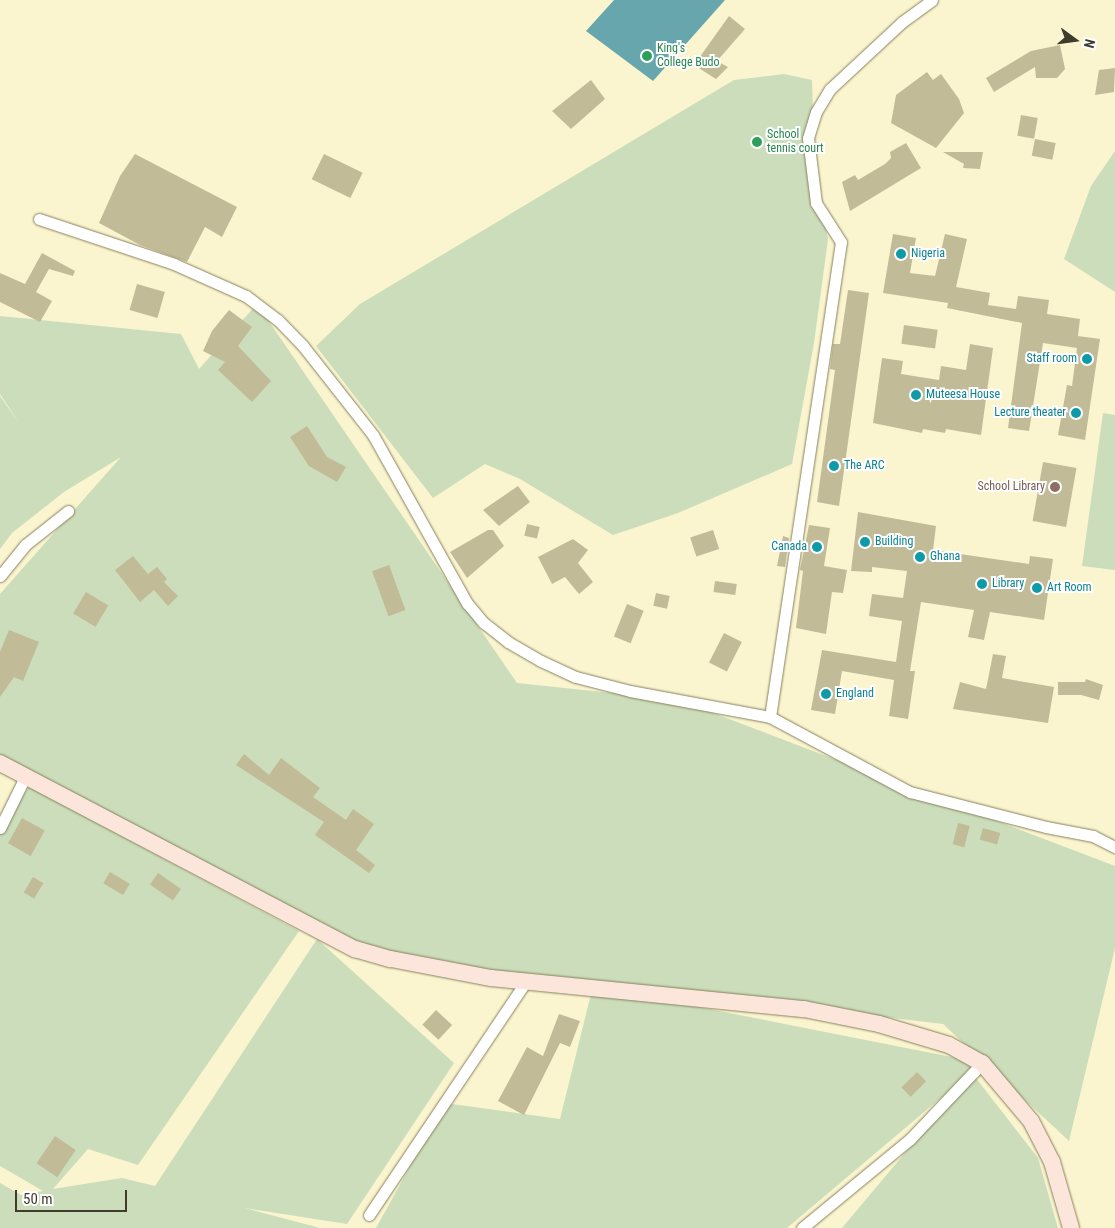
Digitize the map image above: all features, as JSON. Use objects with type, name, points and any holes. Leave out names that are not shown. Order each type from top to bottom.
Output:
[{"type":"street","points":[[770,716],[841,242],[816,203],[808,138],[816,112],[830,90],[902,22],[932,0]]},
{"type":"street","points":[[40,219],[174,264],[246,296],[278,320],[303,346],[373,435],[466,602],[484,623],[508,642],[576,676],[630,691],[770,716],[910,792],[1046,827],[1092,836],[1115,847]]},
{"type":"street","points":[[0,576],[25,545],[68,511]]},
{"type":"street","points":[[0,763],[355,948],[437,969],[526,981],[804,1009],[878,1024],[941,1043],[982,1063],[1031,1121],[1052,1162],[1071,1228]]},
{"type":"street","points":[[0,828],[26,777]]},
{"type":"street","points":[[369,1215],[526,981]]},
{"type":"street","points":[[802,1228],[910,1139],[982,1063]]},
{"type":"green space","points":[[784,74],[812,80],[815,179],[828,239],[814,343],[792,464],[678,513],[613,535],[520,479],[485,464],[433,498],[316,346],[360,304],[734,80]]},
{"type":"green space","points":[[1115,151],[1115,292],[1064,259],[1091,186]]},
{"type":"green space","points":[[257,304],[517,683],[679,700],[1115,866],[1115,948],[1069,1141],[943,1024],[391,959],[0,761],[0,594],[121,457],[64,492],[12,533],[0,549],[0,396],[19,423],[0,394],[0,316],[181,334],[199,369]]},
{"type":"green space","points":[[1103,413],[1115,415],[1115,570],[1082,566]]},
{"type":"green space","points":[[29,787],[299,931],[138,1165],[88,1149],[53,1189],[122,1178],[155,1186],[317,939],[454,1063],[347,1224],[245,1208],[320,1228],[0,1228],[0,1183],[21,1195],[43,1191],[0,1166],[0,826]]},
{"type":"green space","points":[[593,986],[982,1063],[787,1228],[376,1228],[445,1103],[560,1119]]},
{"type":"green space","points":[[972,1073],[1038,1158],[1058,1228],[842,1228]]},
{"type":"water","name":"King's College Budo","points":[[614,0],[725,0],[653,81],[586,31]]},
{"type":"building","points":[[729,16],[745,29],[717,61],[728,67],[716,79],[694,65]]},
{"type":"building","points":[[1060,45],[1065,69],[1057,78],[1036,78],[1035,67],[994,92],[986,78],[1031,51]]},
{"type":"building","points":[[1115,68],[1114,92],[1095,95],[1099,70]]},
{"type":"building","points":[[927,72],[933,80],[941,74],[959,99],[964,113],[936,148],[891,123],[896,95]]},
{"type":"building","points":[[591,80],[605,99],[571,129],[552,111]]},
{"type":"building","points":[[1021,115],[1038,118],[1034,139],[1017,136]]},
{"type":"building","points":[[1035,139],[1056,143],[1052,160],[1032,156]]},
{"type":"building","points":[[906,143],[921,168],[850,211],[842,182],[855,175],[858,180],[885,164],[891,158],[890,152]]},
{"type":"building","points":[[943,152],[983,152],[980,169],[963,168],[964,164]]},
{"type":"building","points":[[135,154],[237,207],[222,237],[205,227],[187,262],[140,245],[99,223],[120,176]]},
{"type":"building","points":[[324,154],[363,173],[350,198],[312,179]]},
{"type":"building","points":[[893,234],[916,238],[910,273],[935,276],[945,234],[967,239],[956,287],[990,293],[988,305],[1016,309],[1018,296],[1049,300],[1047,314],[1080,319],[1078,336],[1100,339],[1085,440],[1058,435],[1067,385],[1072,386],[1077,348],[1043,343],[1029,431],[1008,428],[1022,323],[947,308],[948,303],[883,293]]},
{"type":"building","points":[[42,253],[75,271],[73,276],[49,269],[36,292],[52,301],[40,322],[0,302],[0,273],[25,284]]},
{"type":"building","points":[[137,284],[165,292],[157,318],[130,310]]},
{"type":"building","points":[[848,290],[869,293],[839,506],[817,502],[835,370],[830,369],[833,344],[840,344]]},
{"type":"building","points":[[229,310],[252,327],[238,346],[271,381],[252,402],[218,370],[225,362],[203,351],[212,331]]},
{"type":"building","points":[[904,325],[938,330],[935,349],[901,344]]},
{"type":"building","points":[[970,344],[993,348],[981,435],[946,429],[945,433],[923,429],[922,433],[873,423],[882,358],[903,361],[901,374],[939,380],[941,366],[966,370]]},
{"type":"building","points":[[307,426],[327,457],[346,467],[337,482],[309,466],[290,437]]},
{"type":"building","points":[[1043,462],[1076,468],[1066,527],[1033,521]]},
{"type":"building","points":[[518,486],[530,502],[499,526],[483,510]]},
{"type":"building","points":[[858,512],[936,526],[933,550],[1029,564],[1030,556],[1053,559],[1044,620],[990,612],[984,640],[968,637],[974,610],[921,602],[910,671],[915,671],[908,719],[889,716],[894,680],[842,671],[835,714],[811,710],[822,650],[896,662],[902,621],[869,616],[872,594],[903,598],[907,571],[872,567],[872,572],[851,571]]},
{"type":"building","points":[[527,524],[540,527],[537,539],[524,536]]},
{"type":"building","points":[[809,525],[830,528],[824,566],[847,570],[843,593],[832,592],[826,634],[796,628],[803,571],[800,570]]},
{"type":"building","points":[[488,530],[493,530],[504,546],[467,578],[450,552]]},
{"type":"building","points":[[713,530],[719,549],[696,556],[690,537]]},
{"type":"building","points":[[783,536],[789,538],[785,567],[777,566]]},
{"type":"building","points":[[573,539],[588,550],[578,563],[593,582],[579,594],[565,577],[552,584],[538,557]]},
{"type":"building","points":[[133,556],[148,574],[157,567],[167,579],[164,582],[178,596],[168,606],[154,590],[140,602],[115,570]]},
{"type":"building","points":[[389,565],[405,610],[389,616],[372,571]]},
{"type":"building","points":[[715,581],[737,584],[735,595],[713,592]]},
{"type":"building","points":[[86,592],[108,605],[95,627],[73,613]]},
{"type":"building","points":[[656,593],[670,596],[667,609],[653,606]]},
{"type":"building","points":[[627,604],[644,611],[631,643],[614,636]]},
{"type":"building","points":[[9,630],[39,642],[23,681],[14,677],[0,697],[0,652]]},
{"type":"building","points":[[724,633],[742,642],[727,671],[709,662]]},
{"type":"building","points":[[993,654],[1006,656],[1002,678],[1054,687],[1048,723],[953,709],[960,682],[986,689]]},
{"type":"building","points":[[1086,679],[1103,685],[1099,700],[1081,695],[1058,695],[1058,682],[1085,682]]},
{"type":"building","points":[[244,754],[269,775],[281,758],[320,788],[313,797],[346,820],[353,809],[374,824],[356,850],[375,865],[369,873],[315,835],[324,822],[236,765]]},
{"type":"building","points":[[22,818],[45,831],[31,856],[8,843]]},
{"type":"building","points":[[958,823],[970,826],[964,847],[953,844]]},
{"type":"building","points":[[983,828],[1000,833],[997,844],[980,840]]},
{"type":"building","points":[[110,872],[130,884],[123,895],[103,883]]},
{"type":"building","points":[[158,873],[181,889],[173,901],[150,884]]},
{"type":"building","points":[[33,877],[43,883],[34,899],[24,892]]},
{"type":"building","points":[[436,1010],[452,1025],[438,1040],[422,1025]]},
{"type":"building","points":[[559,1014],[580,1021],[570,1047],[560,1043],[524,1115],[498,1101],[527,1047],[543,1056]]},
{"type":"building","points":[[917,1072],[926,1081],[911,1097],[901,1088]]},
{"type":"building","points":[[55,1136],[76,1150],[57,1177],[37,1163]]},
{"type":"place","name":"King's College Budo","points":[[647,56]]},
{"type":"place","name":"School tennis court","points":[[757,142]]},
{"type":"place","name":"Nigeria","points":[[901,254]]},
{"type":"place","name":"Staff room","points":[[1087,359]]},
{"type":"place","name":"Muteesa House","points":[[916,395]]},
{"type":"place","name":"Lecture theater","points":[[1076,413]]},
{"type":"place","name":"The ARC","points":[[834,466]]},
{"type":"place","name":"School Library","points":[[1055,487]]},
{"type":"place","name":"Building","points":[[865,542]]},
{"type":"place","name":"Canada","points":[[817,547]]},
{"type":"place","name":"Ghana","points":[[920,557]]},
{"type":"place","name":"Library","points":[[982,584]]},
{"type":"place","name":"Art Room","points":[[1037,588]]},
{"type":"place","name":"England","points":[[826,694]]}]
